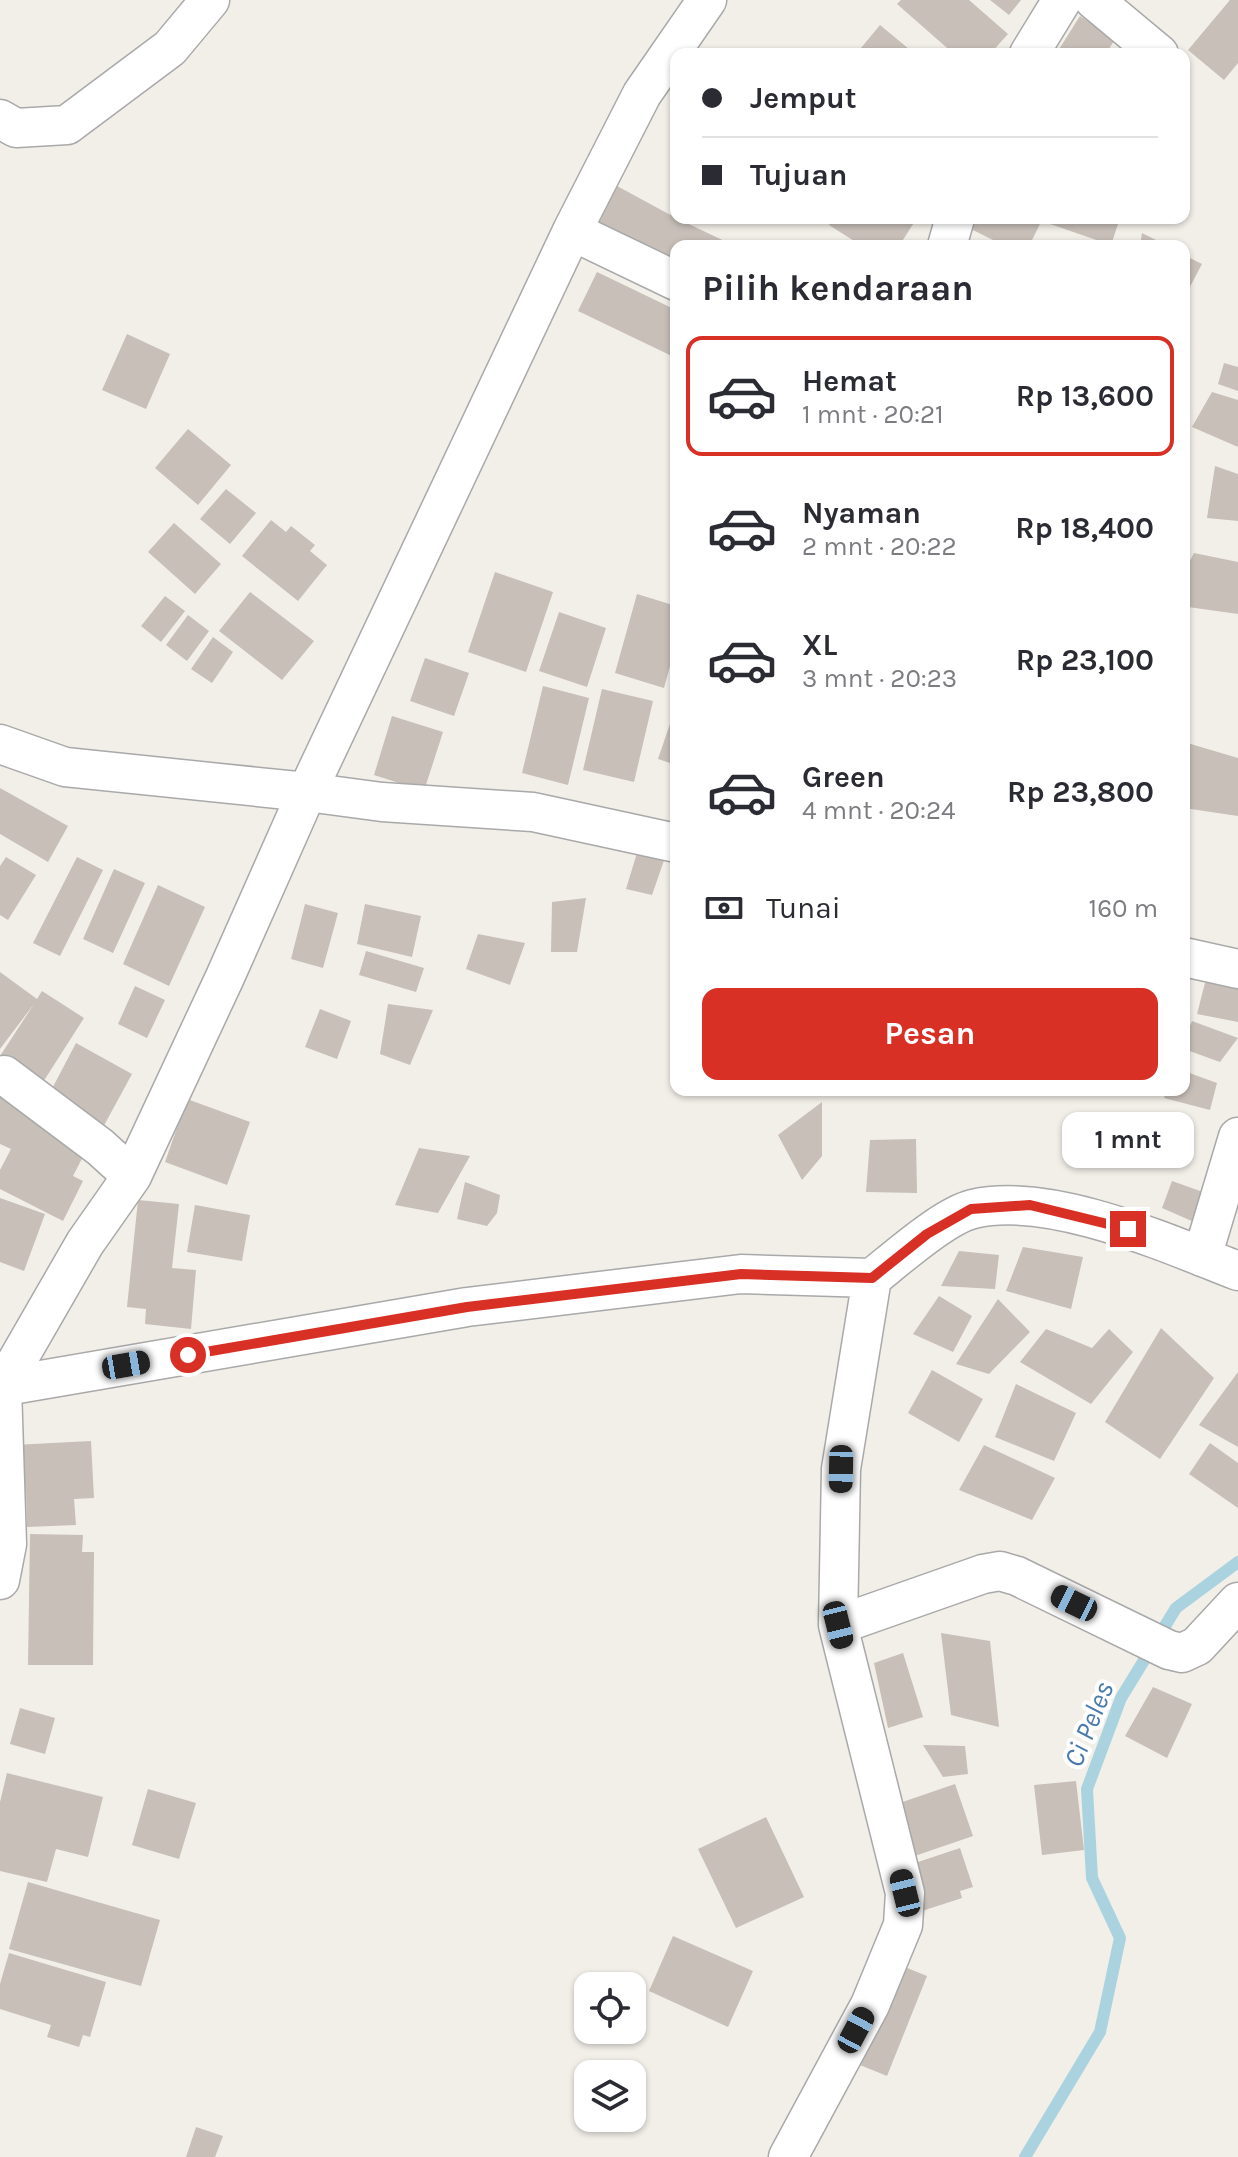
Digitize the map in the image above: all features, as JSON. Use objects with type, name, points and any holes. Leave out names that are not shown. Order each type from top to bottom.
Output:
[{"type":"street","points":[[0,119],[16,128],[67,125],[170,48],[210,0]]},
{"type":"street","points":[[674,48],[707,0]]},
{"type":"street","points":[[1033,48],[1062,0]]},
{"type":"street","points":[[1094,0],[1152,48]]},
{"type":"street","points":[[0,1580],[7,1544],[1,1387],[85,1243],[132,1176],[307,792],[572,231],[642,94],[670,54]]},
{"type":"street","points":[[572,231],[670,278]]},
{"type":"street","points":[[0,744],[65,767],[382,802],[533,812],[670,842]]},
{"type":"street","points":[[1190,958],[1238,969]]},
{"type":"street","points":[[4,1075],[100,1147],[132,1176]]},
{"type":"street","points":[[1202,1257],[1238,1137]]},
{"type":"street","points":[[1,1387],[467,1307],[741,1274],[872,1278],[927,1234],[971,1209],[1030,1205],[1128,1229],[1238,1271]]},
{"type":"street","points":[[788,2157],[870,2005],[903,1925],[905,1893],[838,1625],[841,1469],[872,1278]]},
{"type":"street","points":[[838,1625],[983,1574],[1000,1571],[1017,1576],[1169,1650],[1182,1653],[1197,1646],[1238,1602]]},
{"type":"building","points":[[901,0],[969,0],[1008,34],[995,48],[947,48],[897,4]]},
{"type":"building","points":[[990,0],[1021,0],[1009,15]]},
{"type":"building","points":[[1230,0],[1238,0],[1238,63],[1224,80],[1190,52],[1190,48]]},
{"type":"building","points":[[1080,16],[1115,39],[1110,48],[1060,48]]},
{"type":"building","points":[[880,25],[908,48],[861,48]]},
{"type":"building","points":[[617,186],[670,215],[670,224],[689,224],[722,240],[670,240],[670,260],[599,223]]},
{"type":"building","points":[[913,224],[903,240],[853,240],[829,225]]},
{"type":"building","points":[[961,224],[1040,224],[1032,240],[993,240]]},
{"type":"building","points":[[1050,224],[1118,224],[1113,240],[1096,240]]},
{"type":"building","points":[[1142,233],[1156,240],[1141,240]]},
{"type":"building","points":[[1190,258],[1202,264],[1190,287]]},
{"type":"building","points":[[597,272],[670,307],[670,355],[578,311]]},
{"type":"building","points":[[127,334],[170,354],[146,409],[102,390]]},
{"type":"building","points":[[1224,363],[1238,367],[1238,391],[1218,384]]},
{"type":"building","points":[[1212,392],[1238,400],[1238,447],[1192,427]]},
{"type":"building","points":[[188,429],[231,465],[198,505],[155,468]]},
{"type":"building","points":[[1215,466],[1238,474],[1238,521],[1207,518]]},
{"type":"building","points":[[226,489],[256,513],[230,544],[200,519]]},
{"type":"building","points":[[271,520],[286,532],[291,526],[315,545],[310,551],[327,565],[298,601],[242,556]]},
{"type":"building","points":[[174,523],[221,564],[195,594],[148,552]]},
{"type":"building","points":[[1194,553],[1238,562],[1238,614],[1190,607],[1190,561]]},
{"type":"building","points":[[495,572],[553,592],[526,672],[468,652]]},
{"type":"building","points":[[250,592],[314,641],[282,680],[219,631]]},
{"type":"building","points":[[637,594],[670,604],[670,666],[664,688],[615,673]]},
{"type":"building","points":[[165,596],[185,611],[161,642],[141,626]]},
{"type":"building","points":[[559,612],[606,628],[587,687],[539,671]]},
{"type":"building","points":[[188,615],[209,631],[187,661],[166,645]]},
{"type":"building","points":[[213,637],[233,652],[212,683],[191,669]]},
{"type":"building","points":[[425,658],[469,673],[454,716],[410,701]]},
{"type":"building","points":[[543,686],[589,698],[568,785],[522,773]]},
{"type":"building","points":[[602,689],[653,701],[634,782],[583,770]]},
{"type":"building","points":[[392,716],[443,732],[424,791],[374,775]]},
{"type":"building","points":[[670,724],[670,763],[658,759]]},
{"type":"building","points":[[1190,744],[1238,758],[1238,816],[1190,809]]},
{"type":"building","points":[[0,788],[68,826],[48,862],[0,834]]},
{"type":"building","points":[[640,843],[668,849],[652,895],[626,889]]},
{"type":"building","points":[[6,857],[36,875],[8,920],[0,915],[0,866]]},
{"type":"building","points":[[77,857],[103,870],[60,956],[33,943]]},
{"type":"building","points":[[114,869],[145,883],[113,953],[83,939]]},
{"type":"building","points":[[158,885],[205,907],[169,986],[123,964]]},
{"type":"building","points":[[586,898],[577,952],[551,952],[552,902]]},
{"type":"building","points":[[305,904],[338,913],[323,968],[291,959]]},
{"type":"building","points":[[365,904],[421,916],[412,957],[357,944]]},
{"type":"building","points":[[478,934],[525,943],[510,985],[466,969]]},
{"type":"building","points":[[366,951],[424,968],[416,992],[359,975]]},
{"type":"building","points":[[1208,971],[1238,977],[1238,1022],[1197,1014]]},
{"type":"building","points":[[0,972],[37,999],[42,991],[84,1018],[38,1090],[0,1065],[0,1056],[34,1004],[0,1049]]},
{"type":"building","points":[[135,986],[165,1000],[147,1038],[118,1024]]},
{"type":"building","points":[[388,1004],[433,1010],[410,1065],[380,1054]]},
{"type":"building","points":[[320,1009],[351,1021],[337,1059],[305,1047]]},
{"type":"building","points":[[1192,1021],[1238,1038],[1220,1062],[1190,1051]]},
{"type":"building","points":[[76,1043],[132,1074],[101,1131],[45,1102]]},
{"type":"building","points":[[1190,1073],[1217,1083],[1210,1110],[1164,1098],[1190,1096]]},
{"type":"building","points":[[0,1095],[91,1141],[73,1176],[83,1181],[63,1221],[0,1189],[0,1170],[11,1149],[0,1144]]},
{"type":"building","points":[[187,1099],[250,1122],[227,1185],[165,1162]]},
{"type":"building","points":[[822,1102],[822,1156],[802,1180],[778,1135]]},
{"type":"building","points":[[916,1139],[917,1193],[866,1192],[870,1140]]},
{"type":"building","points":[[419,1148],[470,1156],[438,1213],[395,1205]]},
{"type":"building","points":[[1172,1181],[1203,1192],[1194,1222],[1162,1208]]},
{"type":"building","points":[[465,1182],[500,1195],[497,1213],[487,1226],[457,1219]]},
{"type":"building","points":[[0,1198],[45,1214],[24,1271],[0,1262]]},
{"type":"building","points":[[138,1200],[179,1204],[172,1268],[196,1270],[191,1329],[145,1324],[146,1309],[127,1307]]},
{"type":"building","points":[[195,1205],[250,1215],[242,1261],[187,1252]]},
{"type":"building","points":[[1023,1247],[1083,1257],[1071,1309],[1006,1291]]},
{"type":"building","points":[[959,1251],[999,1255],[995,1289],[941,1286]]},
{"type":"building","points":[[939,1296],[972,1316],[953,1352],[913,1334]]},
{"type":"building","points":[[998,1299],[1030,1332],[989,1374],[956,1364]]},
{"type":"building","points":[[1161,1328],[1214,1378],[1160,1459],[1105,1422]]},
{"type":"building","points":[[1046,1329],[1092,1348],[1109,1329],[1133,1352],[1091,1404],[1020,1362]]},
{"type":"building","points":[[932,1370],[983,1399],[959,1442],[908,1413]]},
{"type":"building","points":[[1238,1372],[1238,1447],[1199,1425]]},
{"type":"building","points":[[1016,1384],[1076,1413],[1054,1461],[995,1437]]},
{"type":"building","points":[[91,1441],[94,1498],[74,1499],[76,1525],[27,1527],[26,1491],[17,1492],[14,1445]]},
{"type":"building","points":[[1210,1443],[1238,1463],[1238,1508],[1189,1474]]},
{"type":"building","points":[[984,1445],[1055,1478],[1032,1520],[959,1490]]},
{"type":"building","points":[[30,1534],[83,1535],[82,1552],[94,1552],[93,1665],[28,1665]]},
{"type":"building","points":[[941,1633],[990,1641],[999,1727],[951,1715]]},
{"type":"building","points":[[903,1653],[923,1717],[888,1728],[874,1663]]},
{"type":"building","points":[[1153,1687],[1192,1704],[1167,1758],[1125,1736]]},
{"type":"building","points":[[20,1708],[55,1718],[45,1754],[10,1744]]},
{"type":"building","points":[[923,1745],[965,1746],[968,1774],[943,1777]]},
{"type":"building","points":[[7,1773],[103,1797],[88,1857],[56,1849],[47,1882],[0,1871],[0,1802]]},
{"type":"building","points":[[1076,1781],[1084,1850],[1042,1855],[1034,1785]]},
{"type":"building","points":[[955,1784],[973,1836],[903,1860],[885,1808]]},
{"type":"building","points":[[148,1789],[196,1803],[179,1859],[132,1845]]},
{"type":"building","points":[[766,1817],[804,1897],[736,1928],[698,1849]]},
{"type":"building","points":[[960,1848],[973,1887],[960,1891],[962,1898],[922,1911],[906,1866]]},
{"type":"building","points":[[28,1882],[160,1920],[141,1986],[9,1949]]},
{"type":"building","points":[[673,1936],[753,1971],[728,2027],[649,1991]]},
{"type":"building","points":[[9,1953],[106,1982],[90,2037],[83,2035],[79,2047],[47,2037],[51,2025],[0,2009],[0,1984]]},
{"type":"building","points":[[890,1961],[927,1976],[887,2076],[850,2061]]},
{"type":"building","points":[[196,2127],[223,2136],[215,2157],[186,2157]]},
{"type":"waterway","name":"Ci Peles","points":[[1025,2157],[1100,2032],[1120,1938],[1092,1878],[1087,1789],[1121,1698],[1176,1608],[1238,1562]]},
{"type":"route","points":[[188,1355],[467,1307],[741,1274],[872,1278],[927,1234],[971,1209],[1030,1205],[1128,1229]]}]
